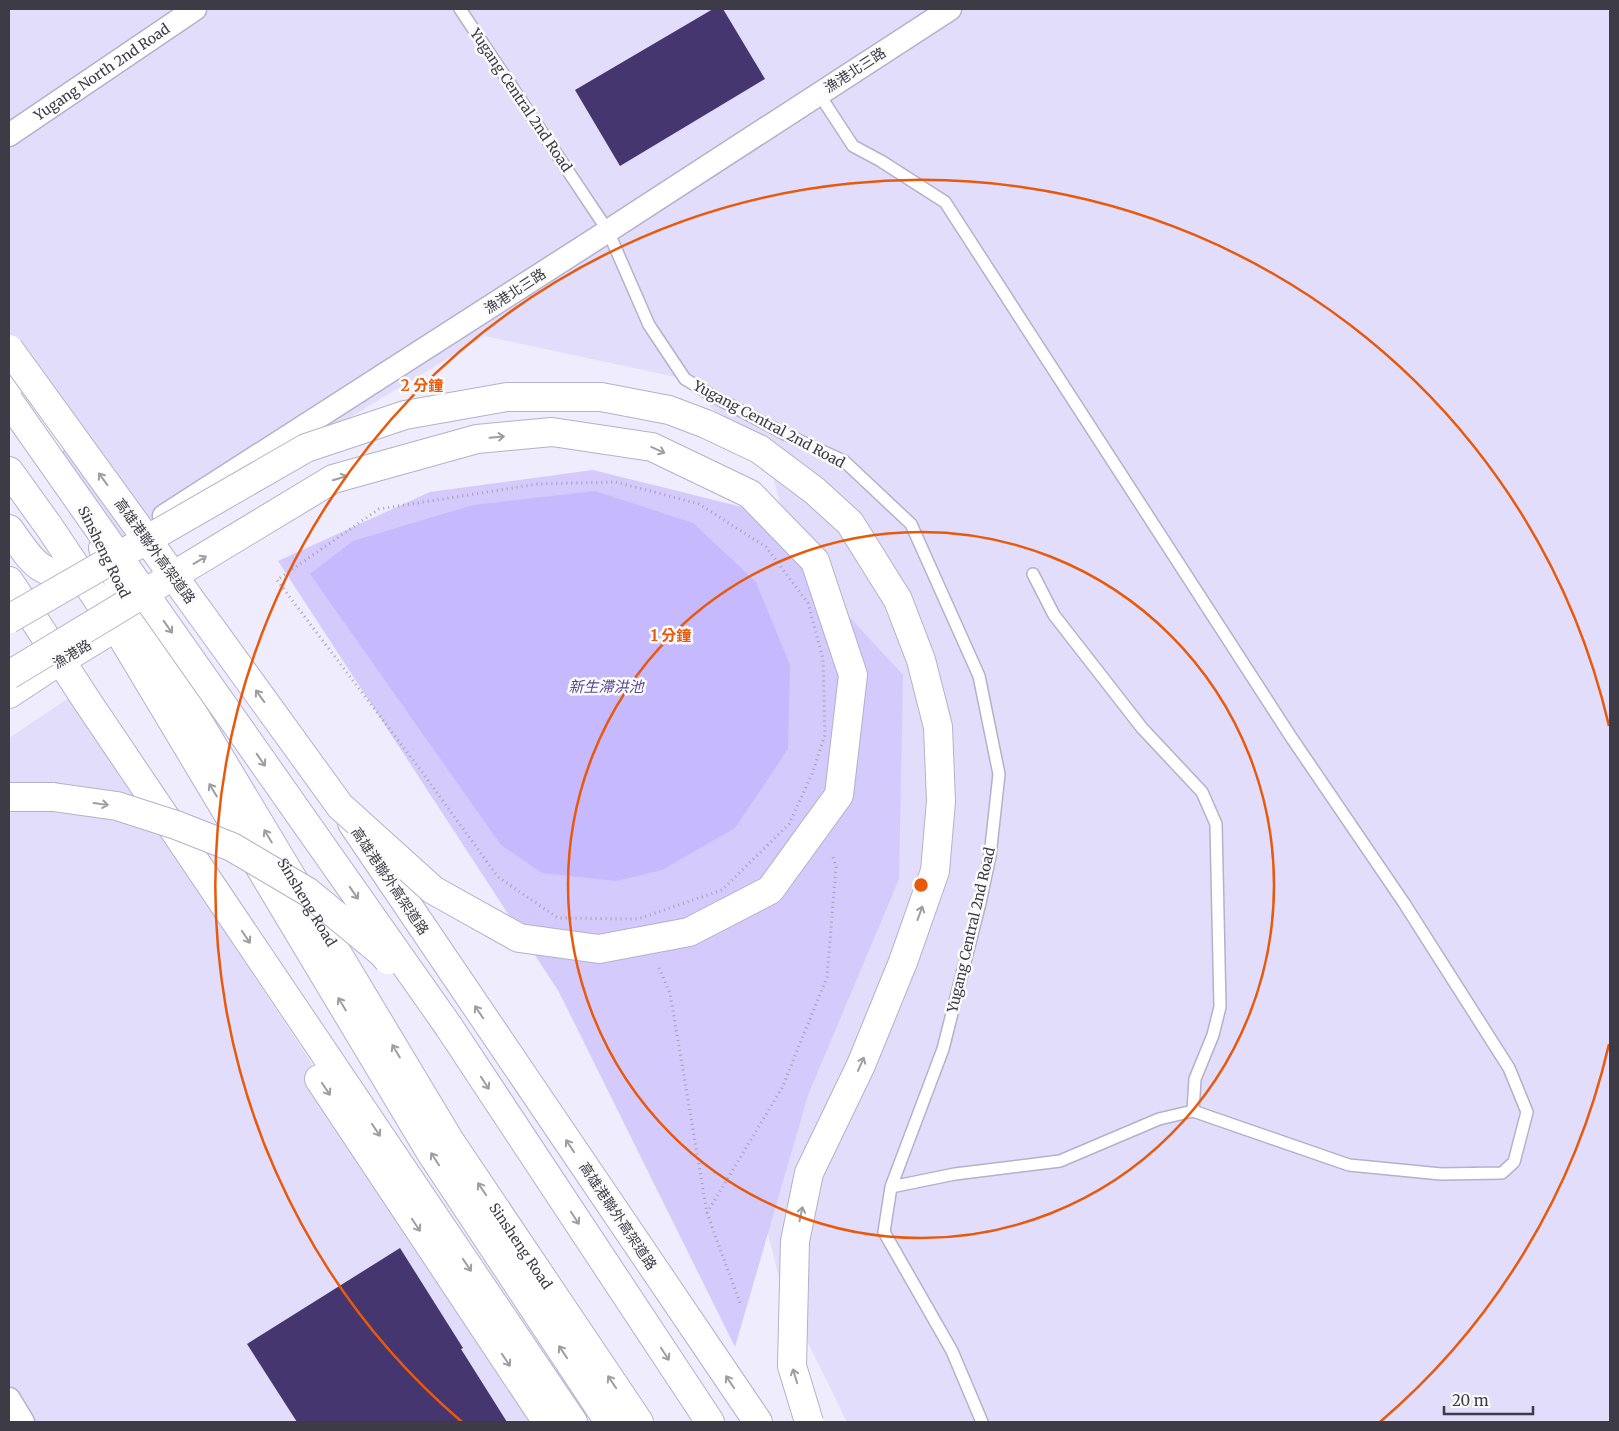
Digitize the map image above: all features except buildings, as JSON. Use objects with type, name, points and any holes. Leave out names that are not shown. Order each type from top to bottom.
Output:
[{"type":"main road","name":"高雄港聯外高架道路","points":[[9,349],[340,806],[758,1422]]},
{"type":"main road","name":"Sinsheng Road","points":[[9,363],[105,553],[125,621],[431,1153],[609,1422]]},
{"type":"main road","points":[[9,619],[306,448],[405,415],[507,397],[600,397],[669,410],[706,424],[760,449],[815,491],[850,523],[898,600],[921,660],[938,727],[941,801],[935,871],[903,962],[861,1065],[810,1172],[795,1241],[792,1366],[808,1422]]},
{"type":"main road","points":[[9,400],[449,1027],[710,1422]]},
{"type":"main road","points":[[9,675],[333,479],[477,439],[552,432],[652,446],[750,494],[815,561],[854,675],[839,795],[770,890],[689,932],[599,949],[519,938],[433,890],[340,806]]},
{"type":"main road","name":"Sinsheng Road","points":[[9,471],[78,570],[125,621],[450,1141],[639,1422]]},
{"type":"main road","points":[[50,528],[13,543],[46,571],[67,573],[78,570]]},
{"type":"main road","points":[[9,581],[53,665],[547,1422]]},
{"type":"main road","points":[[9,611],[53,665],[574,1422]]},
{"type":"main road","name":"漁港路","points":[[9,694],[125,621]]},
{"type":"main road","points":[[9,797],[52,796],[117,806],[176,825],[232,847],[308,892],[382,953],[449,1027]]},
{"type":"street","name":"Yugang North 2nd Road","points":[[9,135],[195,9]]},
{"type":"street","name":"漁港北三路","points":[[78,570],[608,231],[950,9]]},
{"type":"street","points":[[9,1399],[23,1422]]},
{"type":"lane","name":"Yugang Central 2nd Road","points":[[460,9],[608,231],[649,325],[685,379],[786,435],[844,461],[911,524],[980,676],[999,774],[990,856],[943,1049],[890,1188],[884,1232],[952,1351],[982,1422]]},
{"type":"lane","points":[[819,94],[853,146],[881,161],[945,202],[1291,737],[1437,954],[1509,1068],[1527,1112],[1514,1162],[1502,1173],[1441,1174],[1349,1165],[1193,1111],[1159,1119],[1060,1161],[955,1174],[890,1188]]},
{"type":"lane","points":[[1034,574],[1054,614],[1142,728],[1202,792],[1216,824],[1220,928],[1220,1006],[1213,1035],[1196,1079],[1193,1111]]},
{"type":"path","points":[[616,482],[699,504],[766,547],[808,603],[822,658],[824,735],[812,774],[789,824],[722,890],[638,919],[558,918],[498,877],[422,772],[277,580],[380,510],[538,484],[616,482]]},
{"type":"path","points":[[812,774],[814,784]]},
{"type":"path","points":[[707,1213],[782,1088],[827,977],[836,868],[831,849]]},
{"type":"path","points":[[638,919],[641,927]]},
{"type":"path","points":[[655,960],[670,993],[707,1213],[740,1303]]},
{"type":"shaded area","points":[[9,9],[1610,9],[1610,1422],[847,1422],[782,1290],[719,1037],[801,582],[772,473],[685,379],[485,336],[116,558],[9,400]]},
{"type":"shaded area","points":[[593,470],[750,509],[903,675],[899,879],[808,1095],[735,1347],[559,992],[278,561],[430,492]]},
{"type":"shaded area","points":[[70,697],[548,1422],[9,1422],[9,738]]},
{"type":"water","name":"新生滯洪池","points":[[595,491],[693,523],[756,582],[790,665],[788,749],[735,828],[662,870],[616,881],[542,873],[501,845],[310,574],[353,541],[473,505]]}]
